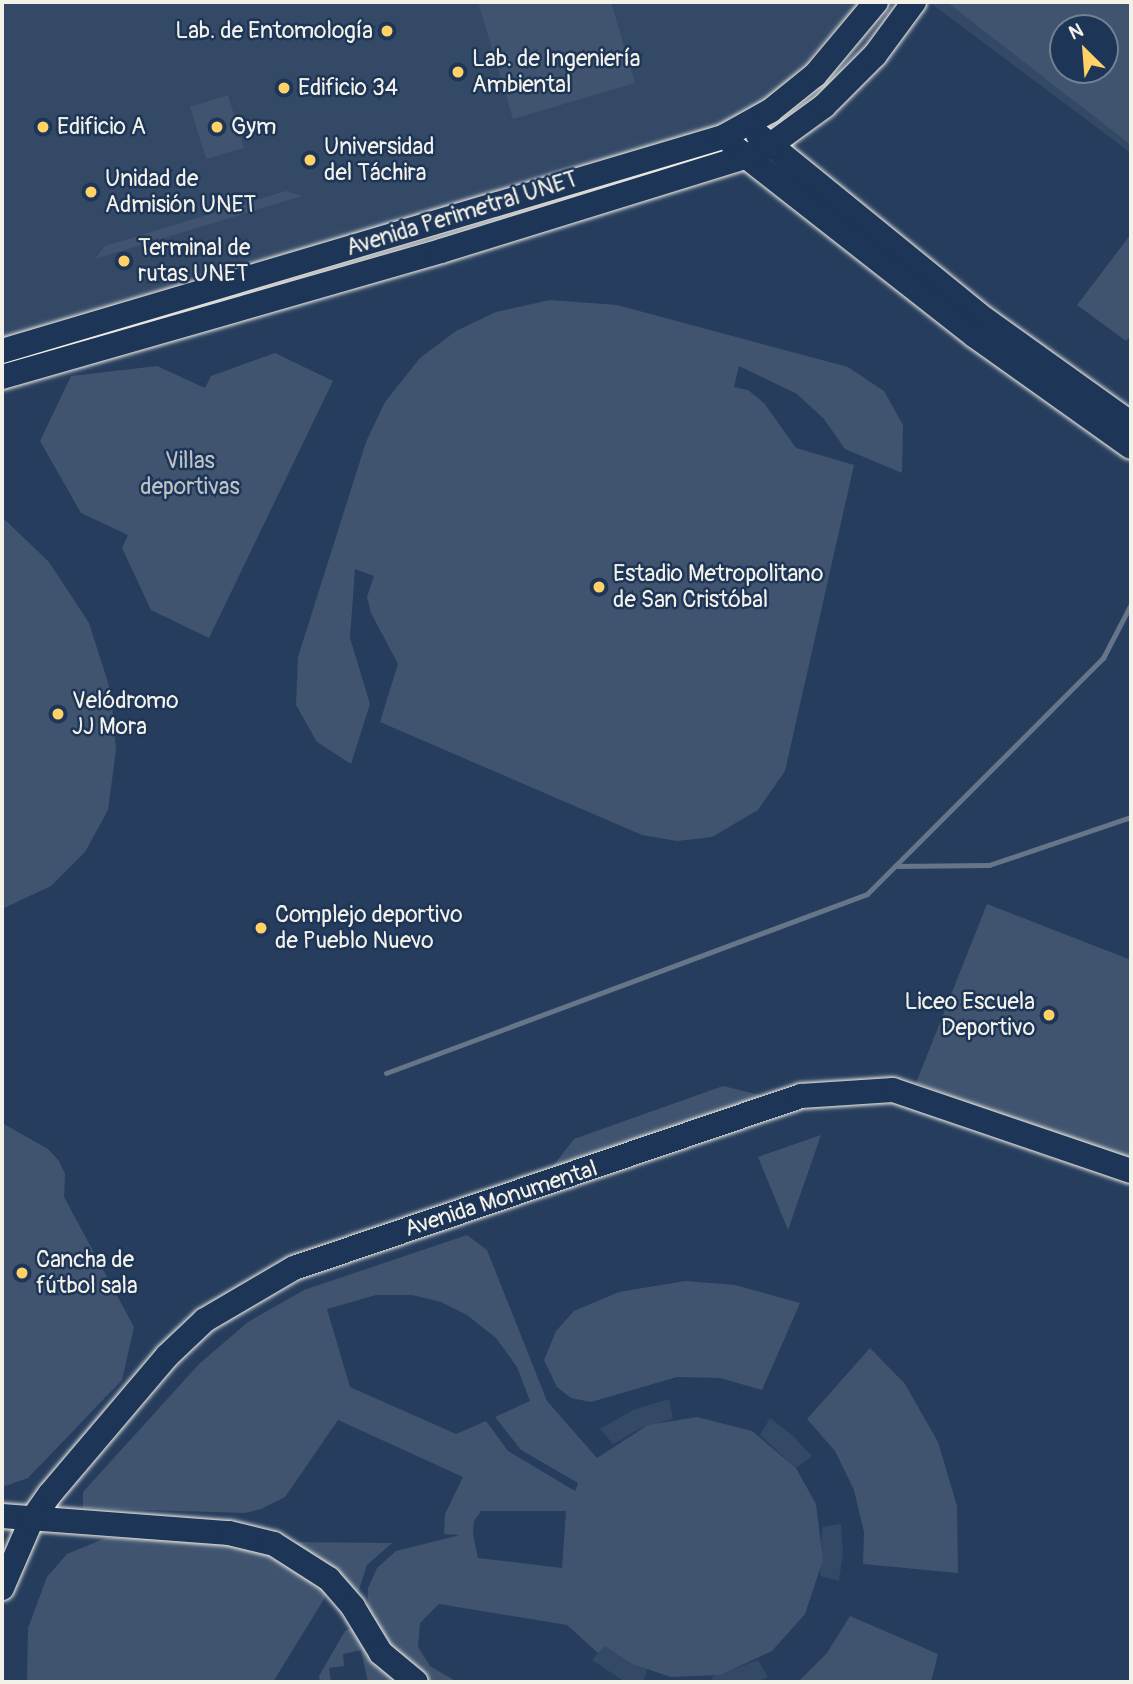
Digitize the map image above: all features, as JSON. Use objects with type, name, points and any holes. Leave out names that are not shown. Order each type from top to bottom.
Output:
[{"type":"street","name":"Avenida Perimetral UNET","points":[[2,351],[723,137],[747,125],[815,75],[876,2]]},
{"type":"street","points":[[2,351],[6,376],[441,251],[745,157],[769,146],[841,89],[875,55],[914,2]]},
{"type":"street","points":[[747,125],[769,146],[986,320],[1131,424]]},
{"type":"street","points":[[723,137],[745,157],[975,335],[1131,447]]},
{"type":"street","name":"Avenida Monumental","points":[[2,1588],[31,1521],[66,1472],[167,1356],[205,1320],[262,1284],[306,1264],[801,1096],[893,1090],[1131,1171]]},
{"type":"street","points":[[2,1516],[31,1521],[220,1532],[274,1544],[329,1579],[353,1607],[384,1657],[416,1682]]},
{"type":"shaded area","name":"Universidad del Táchira","points":[[2,2],[859,2],[780,91],[716,131],[2,341]]},
{"type":"shaded area","points":[[929,2],[1131,2],[1131,153]]},
{"type":"shaded area","points":[[669,1399],[673,1419],[641,1428],[613,1444],[600,1429],[633,1410]]},
{"type":"shaded area","points":[[770,1418],[792,1435],[812,1456],[796,1468],[760,1435]]},
{"type":"shaded area","points":[[841,1524],[843,1552],[839,1581],[820,1576],[822,1527]]},
{"type":"shaded area","points":[[605,1645],[647,1670],[643,1682],[625,1682],[592,1660]]},
{"type":"shaded area","points":[[758,1660],[768,1677],[758,1682],[713,1682],[712,1677]]},
{"type":"green space","points":[[478,2],[611,2],[635,83],[513,119]]},
{"type":"green space","points":[[947,2],[1131,2],[1131,145],[1053,84],[1119,84],[1119,14],[1049,14],[1049,81]]},
{"type":"green space","name":"Gym","points":[[228,95],[244,148],[206,159],[190,107]]},
{"type":"green space","points":[[286,191],[302,196],[95,259],[105,246]]},
{"type":"green space","points":[[1131,234],[1131,335],[1126,341],[1077,305]]},
{"type":"green space","name":"Estadio Metropolitano de San Cristóbal","points":[[550,300],[617,305],[848,367],[884,391],[903,425],[902,473],[845,449],[824,419],[797,394],[739,366],[734,387],[748,390],[764,403],[796,448],[854,465],[785,771],[758,810],[712,837],[677,841],[642,835],[380,722],[398,664],[371,613],[367,597],[374,576],[355,569],[350,638],[370,704],[351,764],[317,742],[296,705],[298,657],[366,442],[385,402],[420,358],[456,331],[496,312]]},
{"type":"green space","name":"Villas deportivas","points":[[275,353],[333,381],[209,638],[151,610],[122,548],[128,535],[81,513],[40,441],[71,376],[157,366],[205,388],[211,376]]},
{"type":"green space","name":"Velódromo JJ Mora","points":[[2,517],[49,562],[89,623],[111,692],[116,750],[108,810],[85,852],[51,886],[2,909]]},
{"type":"green space","points":[[987,904],[1131,960],[1131,1163],[916,1083]]},
{"type":"green space","points":[[723,1086],[781,1100],[540,1183],[574,1139]]},
{"type":"green space","points":[[2,1123],[48,1149],[59,1161],[65,1174],[64,1197],[134,1327],[122,1380],[28,1478],[2,1487]]},
{"type":"green space","points":[[821,1135],[788,1230],[758,1157]]},
{"type":"green space","points":[[467,1235],[487,1250],[547,1401],[597,1458],[648,1425],[697,1417],[752,1431],[796,1468],[816,1504],[823,1560],[805,1614],[772,1651],[720,1675],[671,1677],[632,1664],[605,1646],[598,1653],[567,1625],[439,1604],[420,1623],[418,1647],[430,1666],[457,1682],[416,1682],[367,1618],[368,1588],[377,1568],[396,1551],[460,1535],[444,1534],[445,1514],[463,1477],[338,1420],[285,1497],[261,1509],[245,1513],[83,1508],[83,1492],[199,1364],[248,1322],[304,1290]],"holes":[[[376,1295],[412,1295],[441,1302],[467,1315],[496,1338],[517,1367],[530,1401],[495,1417],[521,1450],[578,1483],[575,1491],[508,1451],[486,1421],[456,1434],[350,1387],[327,1309]],[[481,1511],[566,1511],[562,1568],[478,1558],[473,1534],[474,1521]]]},
{"type":"green space","points":[[685,1281],[735,1285],[800,1303],[762,1390],[720,1378],[677,1377],[591,1402],[571,1398],[557,1387],[544,1360],[556,1331],[574,1311],[619,1292]]},
{"type":"green space","points":[[870,1348],[905,1384],[938,1442],[957,1506],[958,1573],[863,1564],[864,1532],[854,1490],[835,1451],[807,1419]]},
{"type":"green space","points":[[106,1538],[210,1539],[263,1549],[329,1591],[273,1682],[27,1682],[28,1628],[47,1577],[67,1554]]},
{"type":"green space","points":[[292,1542],[392,1543],[367,1565],[357,1596],[320,1559]]},
{"type":"green space","points":[[850,1616],[938,1654],[931,1682],[798,1682],[827,1653]]},
{"type":"green space","points":[[356,1626],[401,1682],[368,1682],[361,1650],[343,1654],[344,1666],[329,1668],[331,1682],[320,1682],[319,1676],[345,1631]]},
{"type":"waterway","points":[[386,1073],[867,894],[1103,658],[1131,604]]},
{"type":"waterway","points":[[895,866],[989,865],[1131,817]]},
{"type":"place","name":"Lab. de Entomología","points":[[387,31]]},
{"type":"place","name":"Lab. de Ingeniería Ambiental","points":[[458,72]]},
{"type":"place","name":"Edificio 34","points":[[284,88]]},
{"type":"place","name":"Edificio A","points":[[43,127]]},
{"type":"place","name":"Gym","points":[[217,127]]},
{"type":"place","name":"Universidad del Táchira","points":[[310,160]]},
{"type":"place","name":"Unidad de Admisión UNET","points":[[91,192]]},
{"type":"place","name":"Terminal de rutas UNET","points":[[124,261]]},
{"type":"place","name":"Estadio Metropolitano de San Cristóbal","points":[[599,587]]},
{"type":"place","name":"Velódromo JJ Mora","points":[[58,714]]},
{"type":"place","name":"Complejo deportivo de Pueblo Nuevo","points":[[261,928]]},
{"type":"place","name":"Liceo Escuela Deportivo","points":[[1049,1015]]},
{"type":"place","name":"Cancha de fútbol sala","points":[[22,1273]]}]
